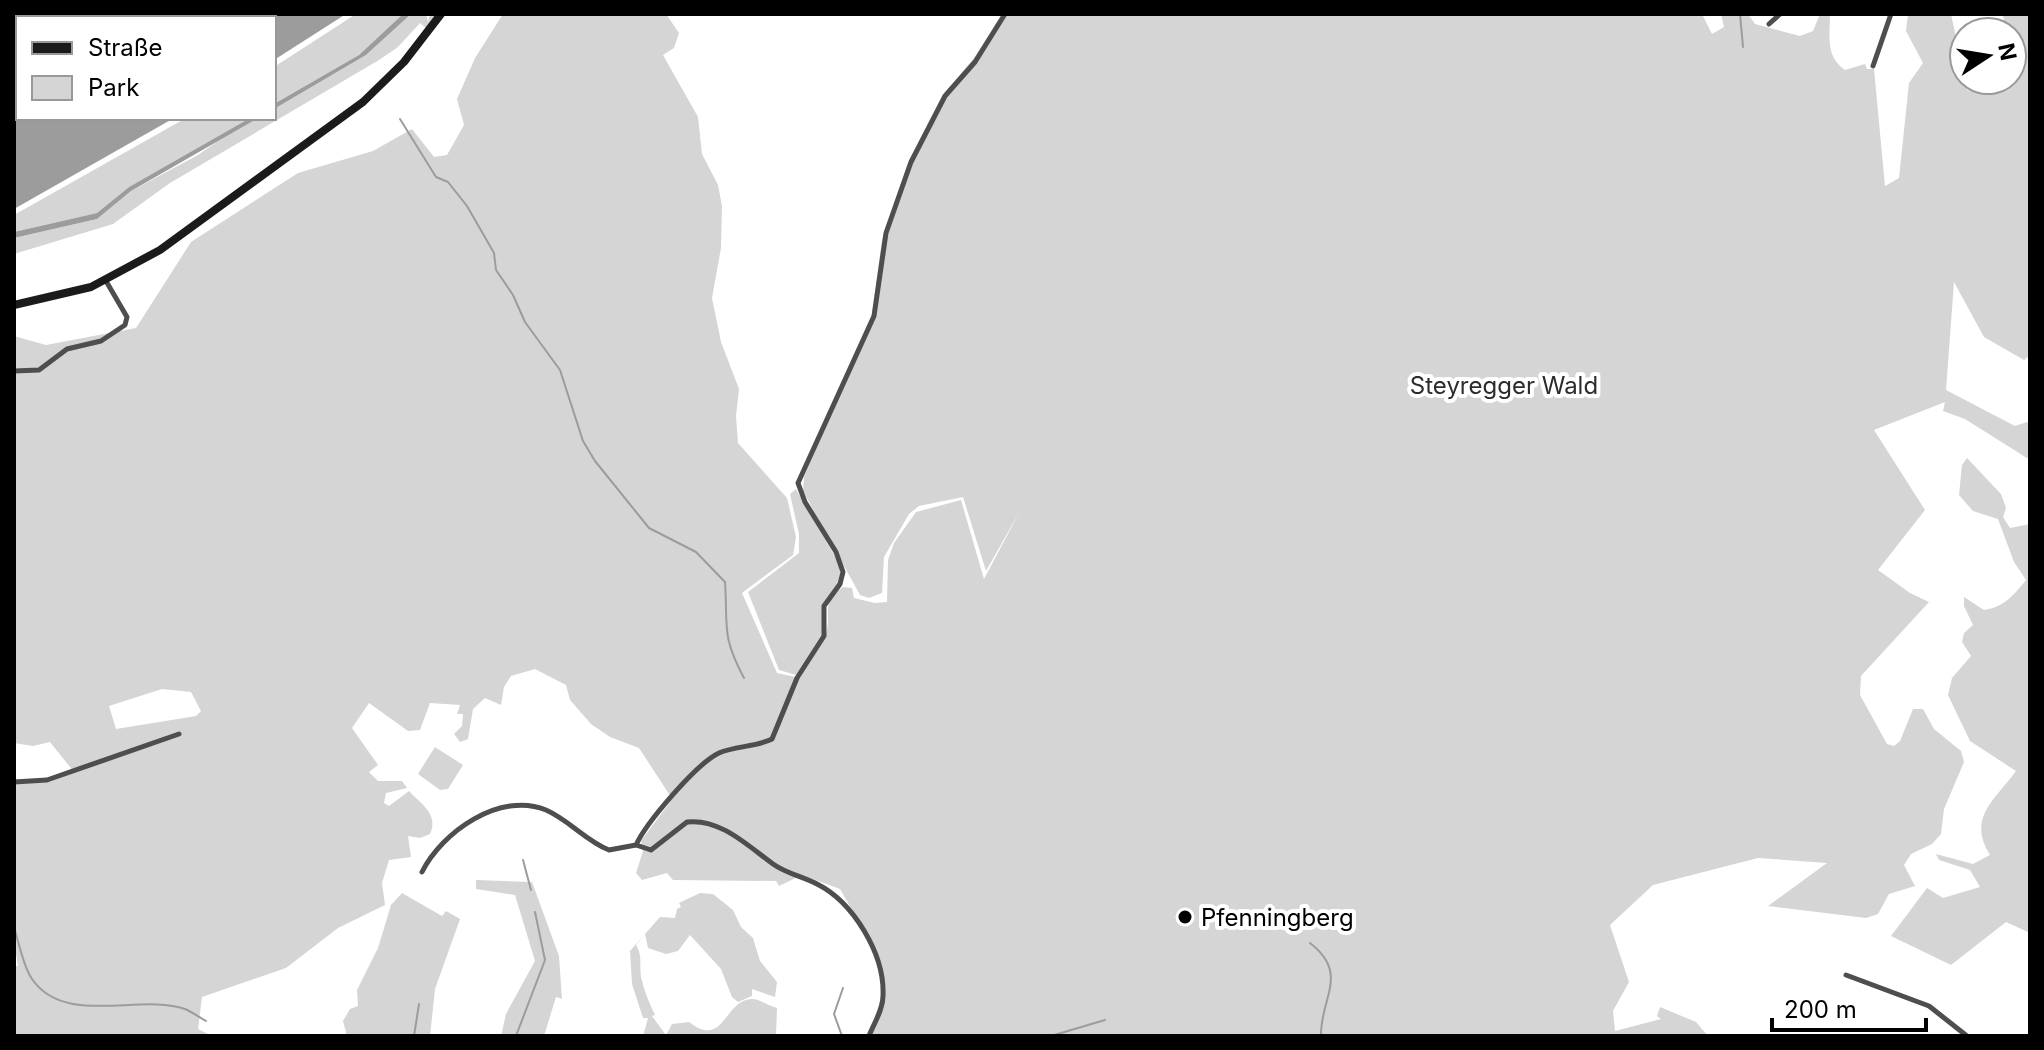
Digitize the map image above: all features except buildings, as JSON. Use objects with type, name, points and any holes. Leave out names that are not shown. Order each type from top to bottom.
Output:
[{"type":"main road","points":[[14,305],[63,296],[106,281],[160,250],[353,109],[404,62],[441,14]]},
{"type":"street","points":[[636,845],[666,805],[705,762],[723,751],[772,739],[797,678],[824,636],[824,606],[840,584],[842,566],[798,483],[874,316],[886,233],[911,162],[945,96],[975,62],[1005,14]]},
{"type":"street","points":[[1769,24],[1780,14]]},
{"type":"street","points":[[1873,66],[1891,14]]},
{"type":"street","points":[[14,371],[39,370],[67,349],[101,341],[125,325],[127,317],[106,281]]},
{"type":"street","points":[[14,782],[47,780],[179,734]]},
{"type":"street","points":[[422,872],[430,856],[454,833],[507,806],[531,806],[548,811],[609,850],[636,845],[654,849],[687,822],[710,823],[784,872],[816,883],[837,897],[874,951],[880,973],[882,1003],[869,1036]]},
{"type":"street","points":[[1846,975],[1929,1006],[1967,1036]]},
{"type":"green space","points":[[356,14],[403,14],[359,55],[276,103],[276,66]]},
{"type":"green space","points":[[411,14],[426,14],[428,22],[430,14],[436,14],[426,28],[420,23],[398,47],[379,60],[170,183],[113,224],[14,254],[14,238],[97,219],[131,191],[198,155],[228,134],[254,120],[276,120],[276,108],[366,55]]},
{"type":"green space","name":"Steyregger Wald","points":[[503,14],[666,14],[679,33],[674,48],[663,55],[698,117],[702,154],[718,185],[722,206],[721,248],[712,298],[721,342],[739,389],[736,416],[738,443],[787,498],[796,537],[793,555],[742,593],[777,673],[800,678],[824,638],[828,605],[843,587],[852,588],[854,598],[875,603],[887,602],[888,560],[894,543],[916,512],[961,500],[984,579],[1020,511],[986,571],[963,497],[919,506],[909,514],[884,557],[882,593],[869,598],[860,595],[803,491],[804,477],[871,321],[882,240],[908,163],[946,91],[974,58],[1002,14],[1702,14],[1712,34],[1724,27],[1721,14],[1748,14],[1755,24],[1800,36],[1813,31],[1820,14],[1830,14],[1830,45],[1834,58],[1845,70],[1865,64],[1867,69],[1874,69],[1885,186],[1899,178],[1909,83],[1923,63],[1906,31],[1908,14],[1951,14],[1948,16],[1948,96],[2028,96],[2028,16],[2002,14],[2030,14],[2030,355],[2024,360],[1984,337],[1954,282],[1946,390],[2015,426],[2030,421],[2030,460],[1965,419],[1943,411],[1945,402],[1874,430],[1925,510],[1878,570],[1910,593],[1929,602],[1861,676],[1860,695],[1887,744],[1894,746],[1900,741],[1913,709],[1923,709],[1934,729],[1961,751],[1964,762],[1944,809],[1941,834],[1932,844],[1911,854],[1904,865],[1915,886],[1889,894],[1878,914],[1866,918],[1768,906],[1827,863],[1758,858],[1653,885],[1610,925],[1629,982],[1613,1011],[1615,1031],[1661,1019],[1657,1016],[1660,1007],[1696,1022],[1708,1036],[871,1036],[885,998],[876,951],[840,889],[802,875],[779,886],[776,881],[673,880],[667,873],[642,880],[636,873],[643,851],[641,841],[676,794],[671,797],[639,748],[610,737],[591,724],[570,700],[566,685],[535,669],[511,676],[504,687],[501,705],[485,698],[473,709],[468,739],[460,742],[454,734],[462,726],[463,714],[457,714],[460,705],[430,703],[420,730],[408,731],[369,703],[352,728],[378,765],[369,772],[378,781],[402,781],[407,788],[386,793],[384,803],[389,806],[409,791],[430,815],[430,834],[420,838],[408,836],[411,857],[389,860],[382,883],[385,905],[338,928],[286,968],[202,997],[198,1029],[212,1036],[14,1036],[14,966],[18,966],[14,941],[14,784],[48,782],[74,772],[50,742],[33,746],[14,743],[14,336],[46,345],[136,328],[191,242],[298,173],[373,151],[412,129],[434,157],[447,155],[464,125],[457,99],[475,58]],"holes":[[[162,689],[191,692],[201,711],[196,716],[116,729],[109,706]]]},
{"type":"green space","points":[[182,120],[246,120],[129,187],[97,213],[14,232],[14,215]]},
{"type":"green space","points":[[1967,458],[2001,494],[2006,508],[2003,517],[2010,528],[2030,524],[2030,933],[2006,922],[1951,965],[1891,936],[1927,888],[1943,898],[1980,887],[1970,870],[1939,860],[1936,854],[1973,864],[1990,855],[1981,830],[1982,820],[1992,801],[2016,771],[1970,741],[1948,695],[1952,678],[1971,656],[1962,642],[1964,633],[1973,625],[1964,606],[1964,597],[1984,610],[2008,600],[2026,580],[2014,562],[1998,519],[1973,511],[1959,495],[1962,465]]},
{"type":"green space","points":[[796,489],[841,567],[839,584],[822,606],[822,637],[796,675],[779,670],[748,592],[799,553],[799,534],[790,494]]},
{"type":"green space","points":[[435,747],[463,765],[448,789],[440,790],[418,774]]},
{"type":"green space","points":[[476,880],[532,882],[559,956],[562,999],[556,997],[544,1036],[501,1036],[506,1014],[535,961],[515,895],[476,889]]},
{"type":"green space","points":[[402,893],[442,916],[446,911],[460,919],[435,989],[430,1036],[347,1036],[343,1021],[350,1009],[358,1006],[357,990],[378,948],[391,905]]},
{"type":"green space","points":[[700,893],[713,894],[733,910],[741,927],[753,938],[760,961],[777,982],[775,997],[752,989],[752,996],[738,1002],[732,997],[721,969],[690,935],[678,951],[666,954],[648,948],[645,934],[660,917],[675,918],[677,909],[681,907],[679,903]]},
{"type":"green space","points":[[645,934],[636,945],[641,977],[655,1015],[652,1016],[666,1035],[672,1024],[689,1022],[710,1030],[717,1027],[736,1006],[753,999],[777,1008],[776,1036],[643,1036],[648,1018],[643,1018],[632,984],[630,951]]},
{"type":"shaded area","points":[[14,14],[346,14],[276,59],[276,16],[16,16],[16,120],[170,120],[14,209]]},
{"type":"shaded area","points":[[403,14],[411,14],[366,55],[276,108],[276,103],[359,55]]},
{"type":"shaded area","points":[[246,120],[255,120],[131,191],[97,219],[14,238],[14,232],[97,213],[129,187]]},
{"type":"waterway","points":[[1740,14],[1743,47]]},
{"type":"waterway","points":[[400,119],[436,177],[448,182],[467,206],[494,253],[496,270],[513,295],[525,322],[560,370],[583,441],[595,461],[649,528],[696,552],[725,582],[729,641],[744,678]]},
{"type":"waterway","points":[[523,860],[531,890]]},
{"type":"waterway","points":[[516,1036],[545,960],[535,912]]},
{"type":"waterway","points":[[14,927],[32,979],[46,993],[64,1002],[104,1006],[167,1005],[185,1009],[206,1021]]},
{"type":"waterway","points":[[1310,943],[1322,954],[1331,976],[1321,1036]]},
{"type":"waterway","points":[[842,1036],[834,1014],[843,988]]},
{"type":"waterway","points":[[414,1036],[419,1004]]},
{"type":"waterway","points":[[1051,1036],[1105,1020]]},
{"type":"ferry route","points":[[101,16],[105,14]]},
{"type":"place","name":"Pfenningberg","points":[[1185,917]]}]
